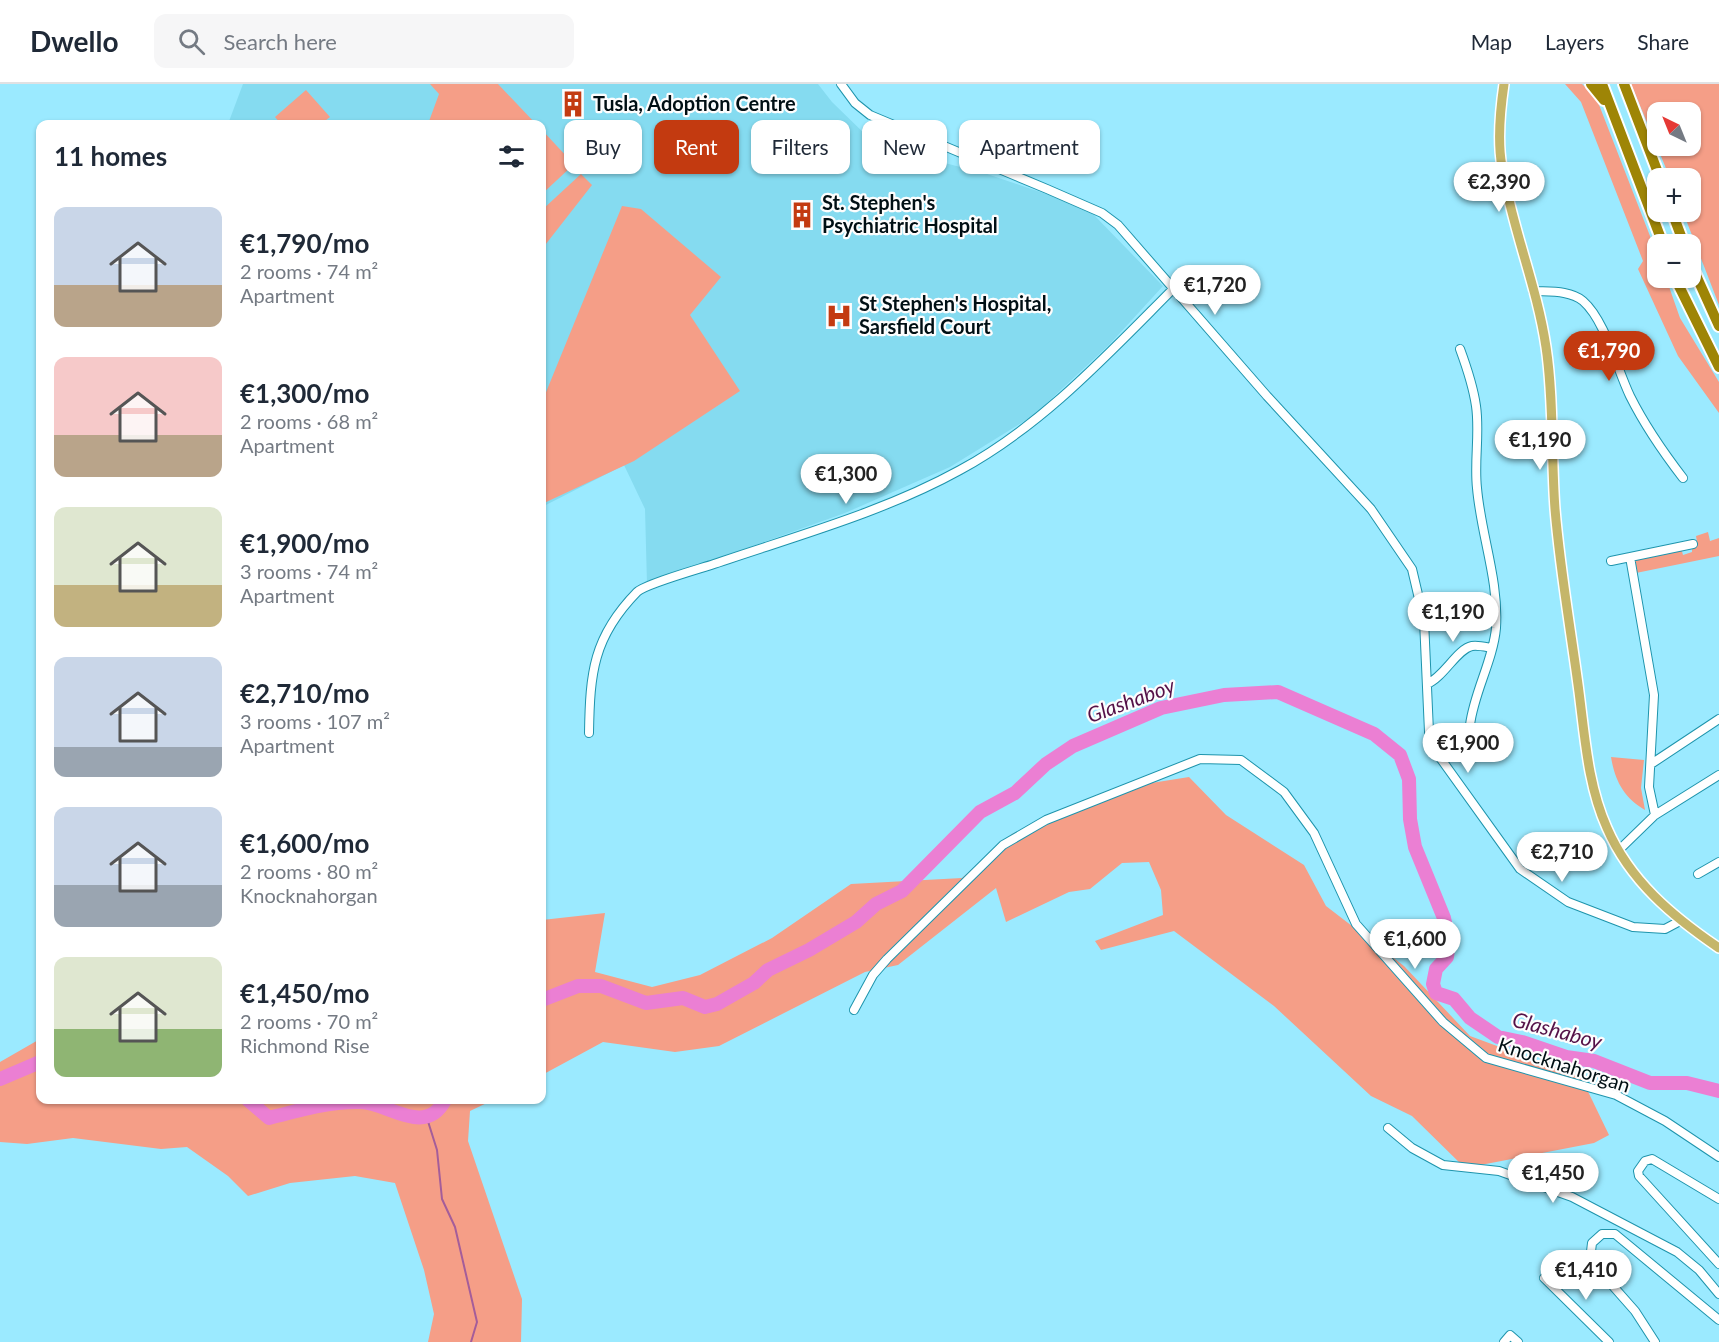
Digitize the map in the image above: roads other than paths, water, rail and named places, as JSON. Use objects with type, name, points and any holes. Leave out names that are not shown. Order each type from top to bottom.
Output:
[{"type":"highway","points":[[1591,84],[1614,112]]},
{"type":"highway","points":[[1602,84],[1659,234]]},
{"type":"highway","points":[[1624,84],[1656,168]]},
{"type":"highway","points":[[1701,286],[1719,326]]},
{"type":"highway","points":[[1681,288],[1719,367]]},
{"type":"main road","points":[[1504,84],[1499,131],[1501,165],[1546,347],[1556,515],[1586,742],[1596,796],[1607,828],[1638,880],[1680,921],[1719,948]]},
{"type":"street","points":[[841,84],[855,103],[870,116],[1102,213],[1118,225],[1273,403],[1371,509],[1412,569],[1424,620],[1429,732],[1441,759],[1520,869],[1568,902],[1633,927],[1665,929],[1680,921]]},
{"type":"street","points":[[588,733],[594,658],[600,644],[639,590],[882,505],[959,471],[1032,423],[1084,378],[1174,288]]},
{"type":"street","points":[[1533,291],[1564,293],[1582,300],[1600,327],[1627,390],[1655,442],[1683,478]]},
{"type":"street","points":[[1460,349],[1471,376],[1476,407],[1477,487],[1492,565],[1496,602],[1496,630],[1472,705],[1470,725]]},
{"type":"street","points":[[1611,561],[1693,544]]},
{"type":"street","points":[[1630,557],[1654,695],[1649,787],[1655,815]]},
{"type":"street","points":[[1427,684],[1437,680],[1466,649],[1473,646],[1492,648]]},
{"type":"street","points":[[1651,764],[1719,720]]},
{"type":"street","name":"Knocknahorgan","points":[[854,1010],[873,975],[886,959],[1003,845],[1046,820],[1200,759],[1241,760],[1284,792],[1314,833],[1356,924],[1443,1022],[1486,1058],[1616,1095],[1665,1121],[1719,1157]]},
{"type":"street","points":[[1619,850],[1655,815],[1719,775]]},
{"type":"street","points":[[1698,874],[1719,862]]},
{"type":"street","points":[[1388,1128],[1412,1148],[1443,1165],[1499,1171],[1572,1197],[1677,1252],[1699,1270],[1719,1294]]},
{"type":"street","points":[[1719,1199],[1652,1159],[1645,1161],[1638,1171],[1639,1176],[1719,1264]]},
{"type":"street","points":[[1655,1342],[1635,1311],[1590,1260],[1592,1244],[1602,1234],[1615,1234],[1719,1320]]},
{"type":"street","points":[[1544,1278],[1609,1342]]},
{"type":"street","points":[[1504,1342],[1510,1335],[1518,1342]]},
{"type":"waterway","name":"Glashaboy","points":[[546,998],[578,986],[601,986],[646,1003],[683,998],[705,1007],[717,1004],[754,983],[768,970],[809,950],[856,922],[876,904],[902,891],[980,812],[1015,793],[1046,764],[1073,746],[1161,708],[1224,695],[1278,692],[1374,734],[1400,755],[1409,779],[1410,819],[1415,847],[1444,918],[1449,941],[1447,957],[1436,969],[1433,984],[1436,993],[1454,999],[1470,1018],[1498,1037],[1522,1042],[1566,1057],[1594,1061],[1650,1083],[1687,1083],[1719,1091]]},
{"type":"waterway","name":"Glashaboy","points":[[0,1079],[36,1064]]},
{"type":"waterway","name":"Glashaboy","points":[[253,1104],[269,1118],[332,1104]]},
{"type":"waterway","name":"Glashaboy","points":[[374,1104],[416,1117],[427,1116],[437,1111],[442,1104]]},
{"type":"waterway","points":[[426,1115],[437,1150],[442,1199],[455,1227],[477,1322],[471,1342]]},
{"type":"place","name":"Tusla, Adoption Centre","points":[[573,104]]},
{"type":"place","name":"St. Stephen's Psychiatric Hospital","points":[[802,215]]},
{"type":"place","name":"St Stephen's Hospital, Sarsfield Court","points":[[839,316]]}]
